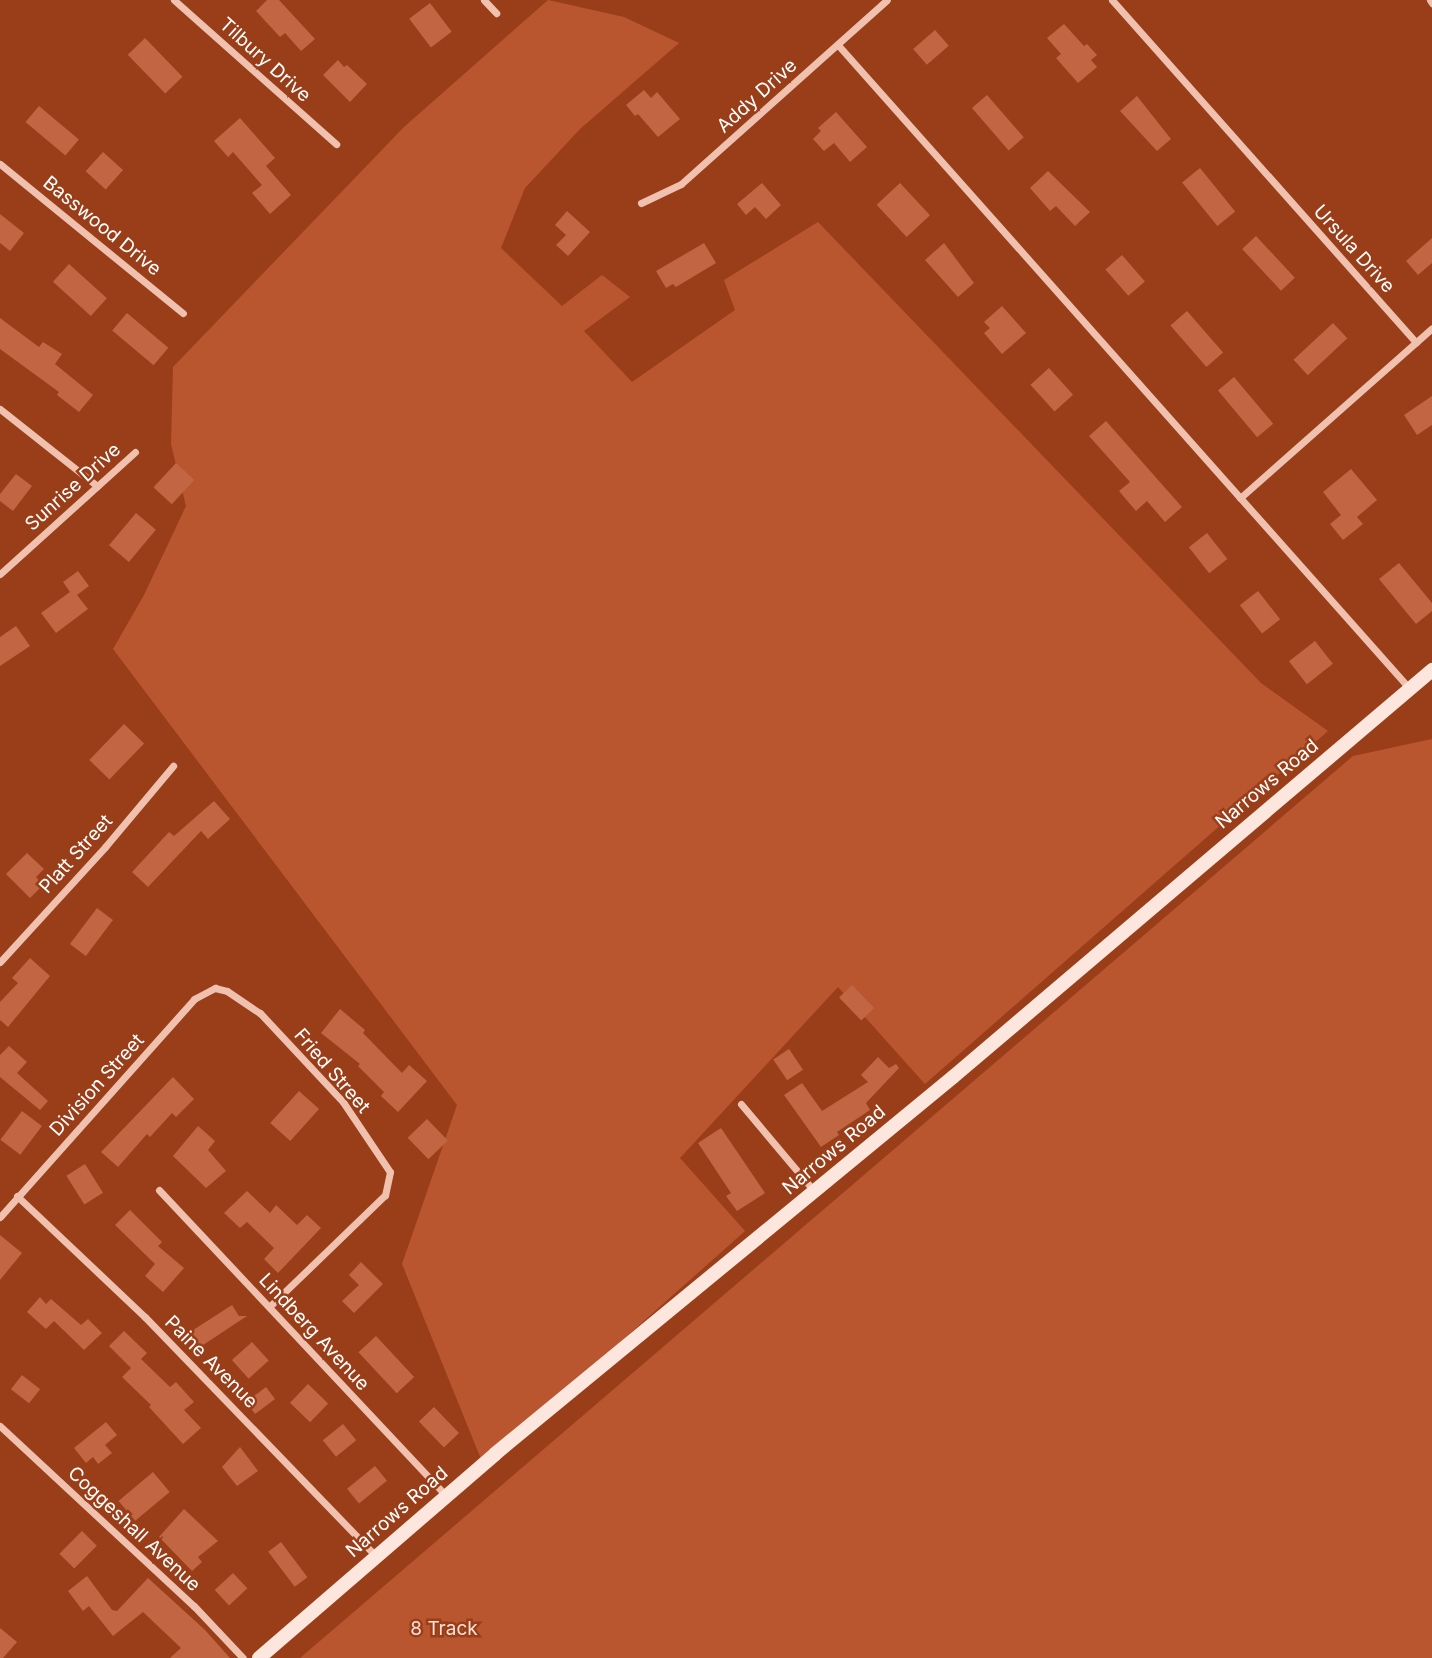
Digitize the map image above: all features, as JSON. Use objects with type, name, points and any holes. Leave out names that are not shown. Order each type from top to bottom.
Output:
[{"type":"street","name":"Tilbury Drive","points":[[174,0],[336,144]]},
{"type":"street","points":[[484,0],[496,13]]},
{"type":"street","name":"Addy Drive","points":[[641,203],[681,184],[887,0]]},
{"type":"street","name":"Ursula Drive","points":[[1112,0],[1416,343]]},
{"type":"street","points":[[838,45],[1410,689]]},
{"type":"street","name":"Basswood Drive","points":[[0,164],[183,313]]},
{"type":"street","points":[[1240,498],[1432,328]]},
{"type":"street","points":[[0,409],[97,486]]},
{"type":"street","name":"Sunrise Drive","points":[[0,574],[135,452]]},
{"type":"street","name":"Narrows Road","points":[[259,1658],[447,1496],[814,1192],[1432,670]]},
{"type":"street","name":"Platt Street","points":[[0,962],[105,847],[173,766]]},
{"type":"street","name":"Division Street","points":[[0,1217],[194,999],[215,988],[226,992]]},
{"type":"street","name":"Fried Street","points":[[226,992],[243,999],[260,1013],[343,1102],[390,1172],[385,1195],[269,1307]]},
{"type":"street","points":[[741,1104],[814,1192]]},
{"type":"street","name":"Lindberg Avenue","points":[[159,1190],[447,1496]]},
{"type":"street","name":"Paine Avenue","points":[[18,1196],[145,1317],[376,1556]]},
{"type":"street","name":"Coggeshall Avenue","points":[[0,1426],[194,1606],[243,1658]]},
{"type":"green space","points":[[548,0],[624,17],[679,43],[580,129],[525,188],[501,248],[562,306],[602,275],[630,297],[584,331],[632,382],[735,310],[724,280],[818,222],[1261,683],[1328,731],[925,1084],[838,987],[680,1158],[745,1231],[483,1464],[402,1264],[457,1105],[113,649],[144,595],[186,506],[171,444],[173,367],[404,127]]},
{"type":"green space","name":"8 Track","points":[[1432,739],[1432,1658],[300,1658],[1353,756]]},
{"type":"building","points":[[267,0],[279,0],[315,39],[301,51],[285,33],[280,37],[256,11]]},
{"type":"building","points":[[430,3],[452,32],[431,47],[409,19]]},
{"type":"building","points":[[1064,24],[1084,46],[1087,44],[1097,55],[1091,60],[1097,67],[1078,83],[1056,58],[1061,54],[1047,38]]},
{"type":"building","points":[[935,30],[949,46],[927,65],[913,49]]},
{"type":"building","points":[[145,38],[183,77],[165,94],[128,55]]},
{"type":"building","points":[[338,60],[367,84],[350,102],[323,75]]},
{"type":"building","points":[[644,90],[651,98],[657,92],[680,119],[658,137],[638,114],[635,116],[626,105]]},
{"type":"building","points":[[987,95],[1024,137],[1009,150],[972,108]]},
{"type":"building","points":[[1137,96],[1171,139],[1157,151],[1120,111]]},
{"type":"building","points":[[39,106],[79,139],[65,156],[26,122]]},
{"type":"building","points":[[836,112],[867,147],[850,162],[834,143],[824,151],[813,139],[821,131],[818,128]]},
{"type":"building","points":[[240,118],[275,158],[266,166],[291,195],[270,214],[252,193],[262,185],[233,152],[228,157],[214,141]]},
{"type":"building","points":[[103,152],[123,170],[106,189],[86,171]]},
{"type":"building","points":[[1200,168],[1235,212],[1217,226],[1182,182]]},
{"type":"building","points":[[1048,171],[1090,212],[1075,226],[1056,206],[1050,211],[1030,188]]},
{"type":"building","points":[[762,183],[781,205],[766,219],[755,207],[746,215],[737,204]]},
{"type":"building","points":[[900,183],[930,215],[907,237],[877,205]]},
{"type":"building","points":[[567,211],[590,232],[568,256],[556,245],[566,235],[555,225]]},
{"type":"building","points":[[0,214],[24,233],[10,251],[0,243]]},
{"type":"building","points":[[1256,236],[1295,278],[1281,291],[1242,249]]},
{"type":"building","points":[[1432,238],[1432,263],[1418,275],[1406,261]]},
{"type":"building","points":[[704,243],[716,263],[676,287],[673,284],[666,288],[656,271]]},
{"type":"building","points":[[944,243],[974,283],[958,297],[925,260]]},
{"type":"building","points":[[1122,255],[1145,281],[1128,296],[1105,269]]},
{"type":"building","points":[[69,264],[107,298],[91,316],[53,282]]},
{"type":"building","points":[[1002,306],[1026,333],[1002,354],[984,333],[990,328],[984,322]]},
{"type":"building","points":[[1187,311],[1223,353],[1206,367],[1170,325]]},
{"type":"building","points":[[127,313],[168,348],[154,365],[112,331]]},
{"type":"building","points":[[0,318],[39,347],[43,342],[62,354],[55,364],[93,395],[79,412],[57,395],[59,392],[0,349]]},
{"type":"building","points":[[1333,323],[1347,338],[1308,375],[1294,360]]},
{"type":"building","points":[[1049,368],[1073,395],[1055,411],[1030,385]]},
{"type":"building","points":[[1234,377],[1273,424],[1257,437],[1218,390]]},
{"type":"building","points":[[1432,396],[1432,425],[1417,435],[1404,415]]},
{"type":"building","points":[[1106,421],[1182,507],[1165,522],[1147,501],[1136,511],[1119,491],[1130,482],[1089,436]]},
{"type":"building","points":[[176,463],[194,480],[172,504],[153,487]]},
{"type":"building","points":[[1351,469],[1377,500],[1357,517],[1363,524],[1343,540],[1330,524],[1341,515],[1323,492]]},
{"type":"building","points":[[16,474],[32,486],[13,511],[0,501],[0,494]]},
{"type":"building","points":[[136,513],[156,530],[129,562],[109,545]]},
{"type":"building","points":[[1207,533],[1227,559],[1209,573],[1189,547]]},
{"type":"building","points":[[1399,563],[1432,603],[1432,611],[1416,624],[1379,579]]},
{"type":"building","points":[[78,571],[89,586],[77,595],[88,609],[56,633],[41,613],[70,592],[63,582]]},
{"type":"building","points":[[1258,591],[1280,619],[1262,634],[1240,605]]},
{"type":"building","points":[[16,626],[30,646],[0,666],[0,637]]},
{"type":"building","points":[[1315,641],[1333,664],[1307,684],[1289,661]]},
{"type":"building","points":[[124,724],[144,743],[109,779],[89,760]]},
{"type":"building","points":[[214,801],[230,819],[208,839],[201,831],[148,887],[132,872],[169,832],[174,836]]},
{"type":"building","points":[[27,853],[44,869],[36,877],[43,885],[30,898],[6,874]]},
{"type":"building","points":[[97,908],[113,920],[86,956],[70,944]]},
{"type":"building","points":[[30,958],[50,976],[8,1027],[0,1020],[0,1002],[18,983],[12,978]]},
{"type":"building","points":[[852,985],[874,1008],[861,1021],[839,998]]},
{"type":"building","points":[[340,1009],[365,1030],[363,1033],[402,1073],[409,1065],[427,1081],[398,1112],[381,1096],[384,1092],[358,1066],[360,1064],[321,1033]]},
{"type":"building","points":[[9,1046],[27,1062],[17,1073],[48,1101],[40,1110],[0,1077],[0,1055]]},
{"type":"building","points":[[789,1049],[803,1070],[787,1080],[773,1060]]},
{"type":"building","points":[[878,1057],[889,1068],[896,1064],[899,1068],[866,1103],[870,1110],[837,1132],[839,1135],[821,1147],[784,1095],[802,1083],[822,1111],[868,1082],[861,1075]]},
{"type":"building","points":[[173,1077],[194,1099],[176,1117],[172,1113],[150,1137],[147,1134],[118,1167],[101,1152]]},
{"type":"building","points":[[299,1091],[319,1109],[290,1141],[270,1123]]},
{"type":"building","points":[[22,1111],[42,1126],[20,1155],[0,1140]]},
{"type":"building","points":[[427,1119],[448,1141],[428,1159],[408,1138]]},
{"type":"building","points":[[198,1126],[215,1141],[208,1150],[226,1171],[206,1188],[173,1156]]},
{"type":"building","points":[[721,1128],[765,1193],[737,1211],[726,1196],[731,1193],[698,1143]]},
{"type":"building","points":[[85,1164],[103,1193],[84,1204],[66,1176]]},
{"type":"building","points":[[247,1191],[270,1213],[276,1205],[297,1225],[307,1215],[321,1228],[278,1273],[264,1259],[274,1248],[247,1222],[240,1228],[224,1213]]},
{"type":"building","points":[[130,1210],[162,1242],[158,1246],[184,1268],[163,1292],[145,1276],[155,1264],[115,1225]]},
{"type":"building","points":[[0,1235],[22,1253],[0,1280]]},
{"type":"building","points":[[361,1262],[383,1284],[354,1313],[342,1301],[359,1285],[349,1275]]},
{"type":"building","points":[[40,1297],[46,1304],[51,1299],[81,1325],[88,1319],[102,1333],[84,1350],[54,1321],[46,1329],[27,1312]]},
{"type":"building","points":[[232,1305],[239,1316],[247,1316],[197,1349],[187,1334]]},
{"type":"building","points":[[124,1331],[147,1353],[141,1359],[170,1387],[176,1382],[194,1402],[184,1410],[201,1428],[183,1444],[149,1407],[151,1405],[122,1377],[131,1368],[109,1346]]},
{"type":"building","points":[[376,1336],[414,1377],[397,1393],[358,1352]]},
{"type":"building","points":[[252,1342],[269,1361],[249,1379],[232,1360]]},
{"type":"building","points":[[22,1375],[40,1389],[29,1403],[11,1389]]},
{"type":"building","points":[[308,1384],[328,1403],[310,1422],[290,1403]]},
{"type":"building","points":[[266,1387],[275,1399],[255,1414],[246,1402]]},
{"type":"building","points":[[434,1407],[459,1433],[444,1447],[419,1422]]},
{"type":"building","points":[[106,1422],[117,1435],[105,1445],[112,1453],[98,1464],[93,1457],[86,1463],[74,1448]]},
{"type":"building","points":[[343,1424],[356,1440],[336,1457],[323,1440]]},
{"type":"building","points":[[240,1447],[258,1471],[237,1486],[222,1467]]},
{"type":"building","points":[[375,1466],[387,1481],[359,1503],[347,1489]]},
{"type":"building","points":[[153,1472],[170,1492],[135,1521],[119,1501]]},
{"type":"building","points":[[184,1509],[218,1541],[198,1557],[202,1562],[192,1571],[159,1537]]},
{"type":"building","points":[[82,1531],[97,1546],[74,1568],[59,1554]]},
{"type":"building","points":[[281,1542],[307,1577],[295,1587],[268,1552]]},
{"type":"building","points":[[233,1573],[247,1588],[229,1605],[215,1590]]},
{"type":"building","points":[[87,1576],[112,1610],[117,1611],[148,1578],[205,1630],[230,1658],[170,1658],[181,1648],[143,1612],[113,1636],[89,1606],[83,1611],[68,1591]]},
{"type":"building","points":[[0,1628],[17,1642],[3,1658],[0,1658]]}]
